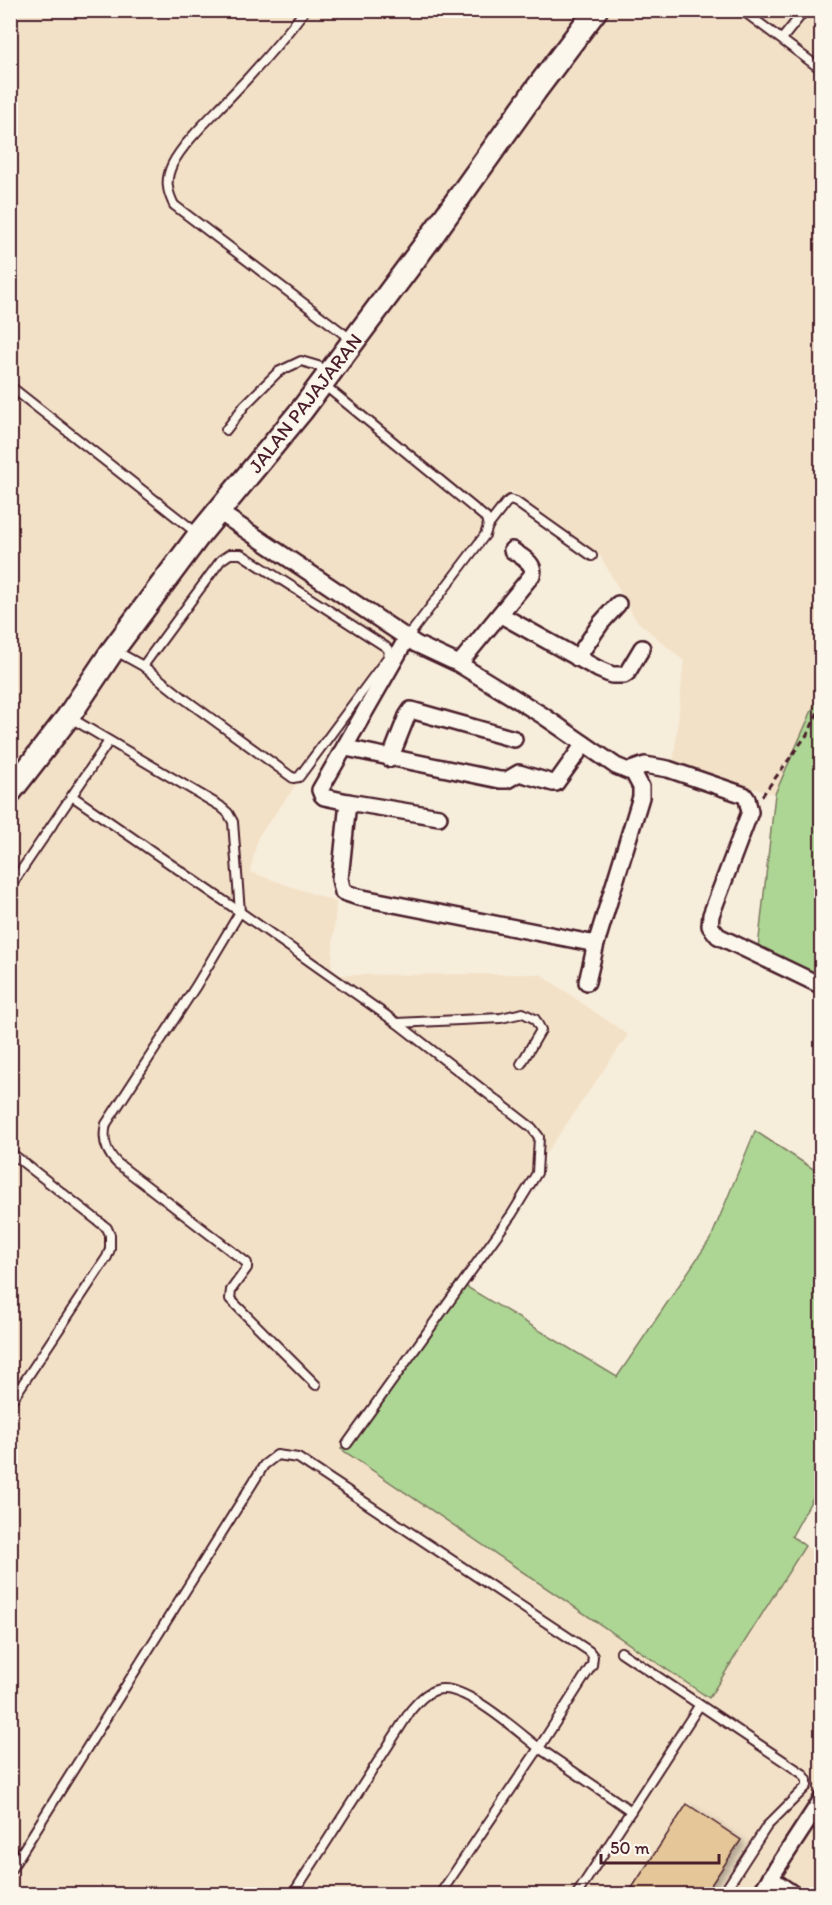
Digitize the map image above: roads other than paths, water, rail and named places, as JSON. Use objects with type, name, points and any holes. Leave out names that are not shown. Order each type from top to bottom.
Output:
[{"type":"main road","name":"JALAN PAJAJARAN","points":[[10,792],[68,717],[114,650],[199,535],[325,378],[431,237],[596,10]]},
{"type":"street","points":[[219,512],[416,644],[459,664],[542,715],[623,770],[632,770],[645,765],[668,769],[740,793],[747,799],[750,812],[711,915],[710,926],[718,936],[822,986]]},
{"type":"street","points":[[459,664],[532,575],[534,570],[532,565],[512,550]]},
{"type":"street","points":[[577,658],[601,623],[618,604]]},
{"type":"street","points":[[501,615],[612,675],[624,675],[642,648]]},
{"type":"street","points":[[407,638],[320,790],[324,797],[440,817]]},
{"type":"street","points":[[390,759],[411,710],[514,739]]},
{"type":"street","points":[[345,748],[500,780],[507,780],[519,773],[556,783],[584,744]]},
{"type":"street","points":[[587,982],[596,944],[641,797],[641,788],[632,770]]},
{"type":"street","points":[[348,802],[340,886],[347,894],[596,944]]},
{"type":"street","points":[[760,1894],[822,1799]]},
{"type":"street","points":[[770,1878],[793,1894]]},
{"type":"lane","points":[[305,10],[275,49],[196,131],[172,165],[167,182],[168,191],[174,205],[353,341]]},
{"type":"lane","points":[[742,10],[822,70]]},
{"type":"lane","points":[[782,39],[805,10]]},
{"type":"lane","points":[[226,430],[245,405],[278,372],[301,361],[318,366],[325,378],[486,518],[489,526]]},
{"type":"lane","points":[[10,386],[199,535]]},
{"type":"lane","points":[[407,638],[510,500],[592,556]]},
{"type":"lane","points":[[114,650],[143,666],[293,778],[299,777],[388,657],[389,651],[241,554],[230,554],[221,560],[143,666]]},
{"type":"lane","points":[[68,717],[220,806],[233,822],[240,912],[185,1004],[106,1124],[104,1134],[108,1153],[117,1163],[247,1263],[247,1268],[230,1294],[230,1299],[316,1385]]},
{"type":"lane","points":[[10,887],[109,741]]},
{"type":"lane","points":[[72,796],[397,1023],[532,1128],[539,1137],[537,1173],[512,1214],[347,1444]]},
{"type":"lane","points":[[397,1023],[501,1018],[523,1013],[535,1019],[541,1030],[521,1064]]},
{"type":"lane","points":[[10,1152],[107,1228],[110,1235],[110,1249],[107,1257],[10,1403]]},
{"type":"lane","points":[[10,1871],[264,1464],[277,1455],[298,1458],[590,1651],[593,1656],[592,1665],[539,1748],[440,1894]]},
{"type":"lane","points":[[621,1652],[803,1774],[807,1780],[807,1786],[767,1826],[723,1894]]},
{"type":"lane","points":[[293,1894],[411,1710],[424,1697],[442,1688],[472,1697],[539,1748],[631,1811]]},
{"type":"lane","points":[[578,1894],[699,1706]]}]
